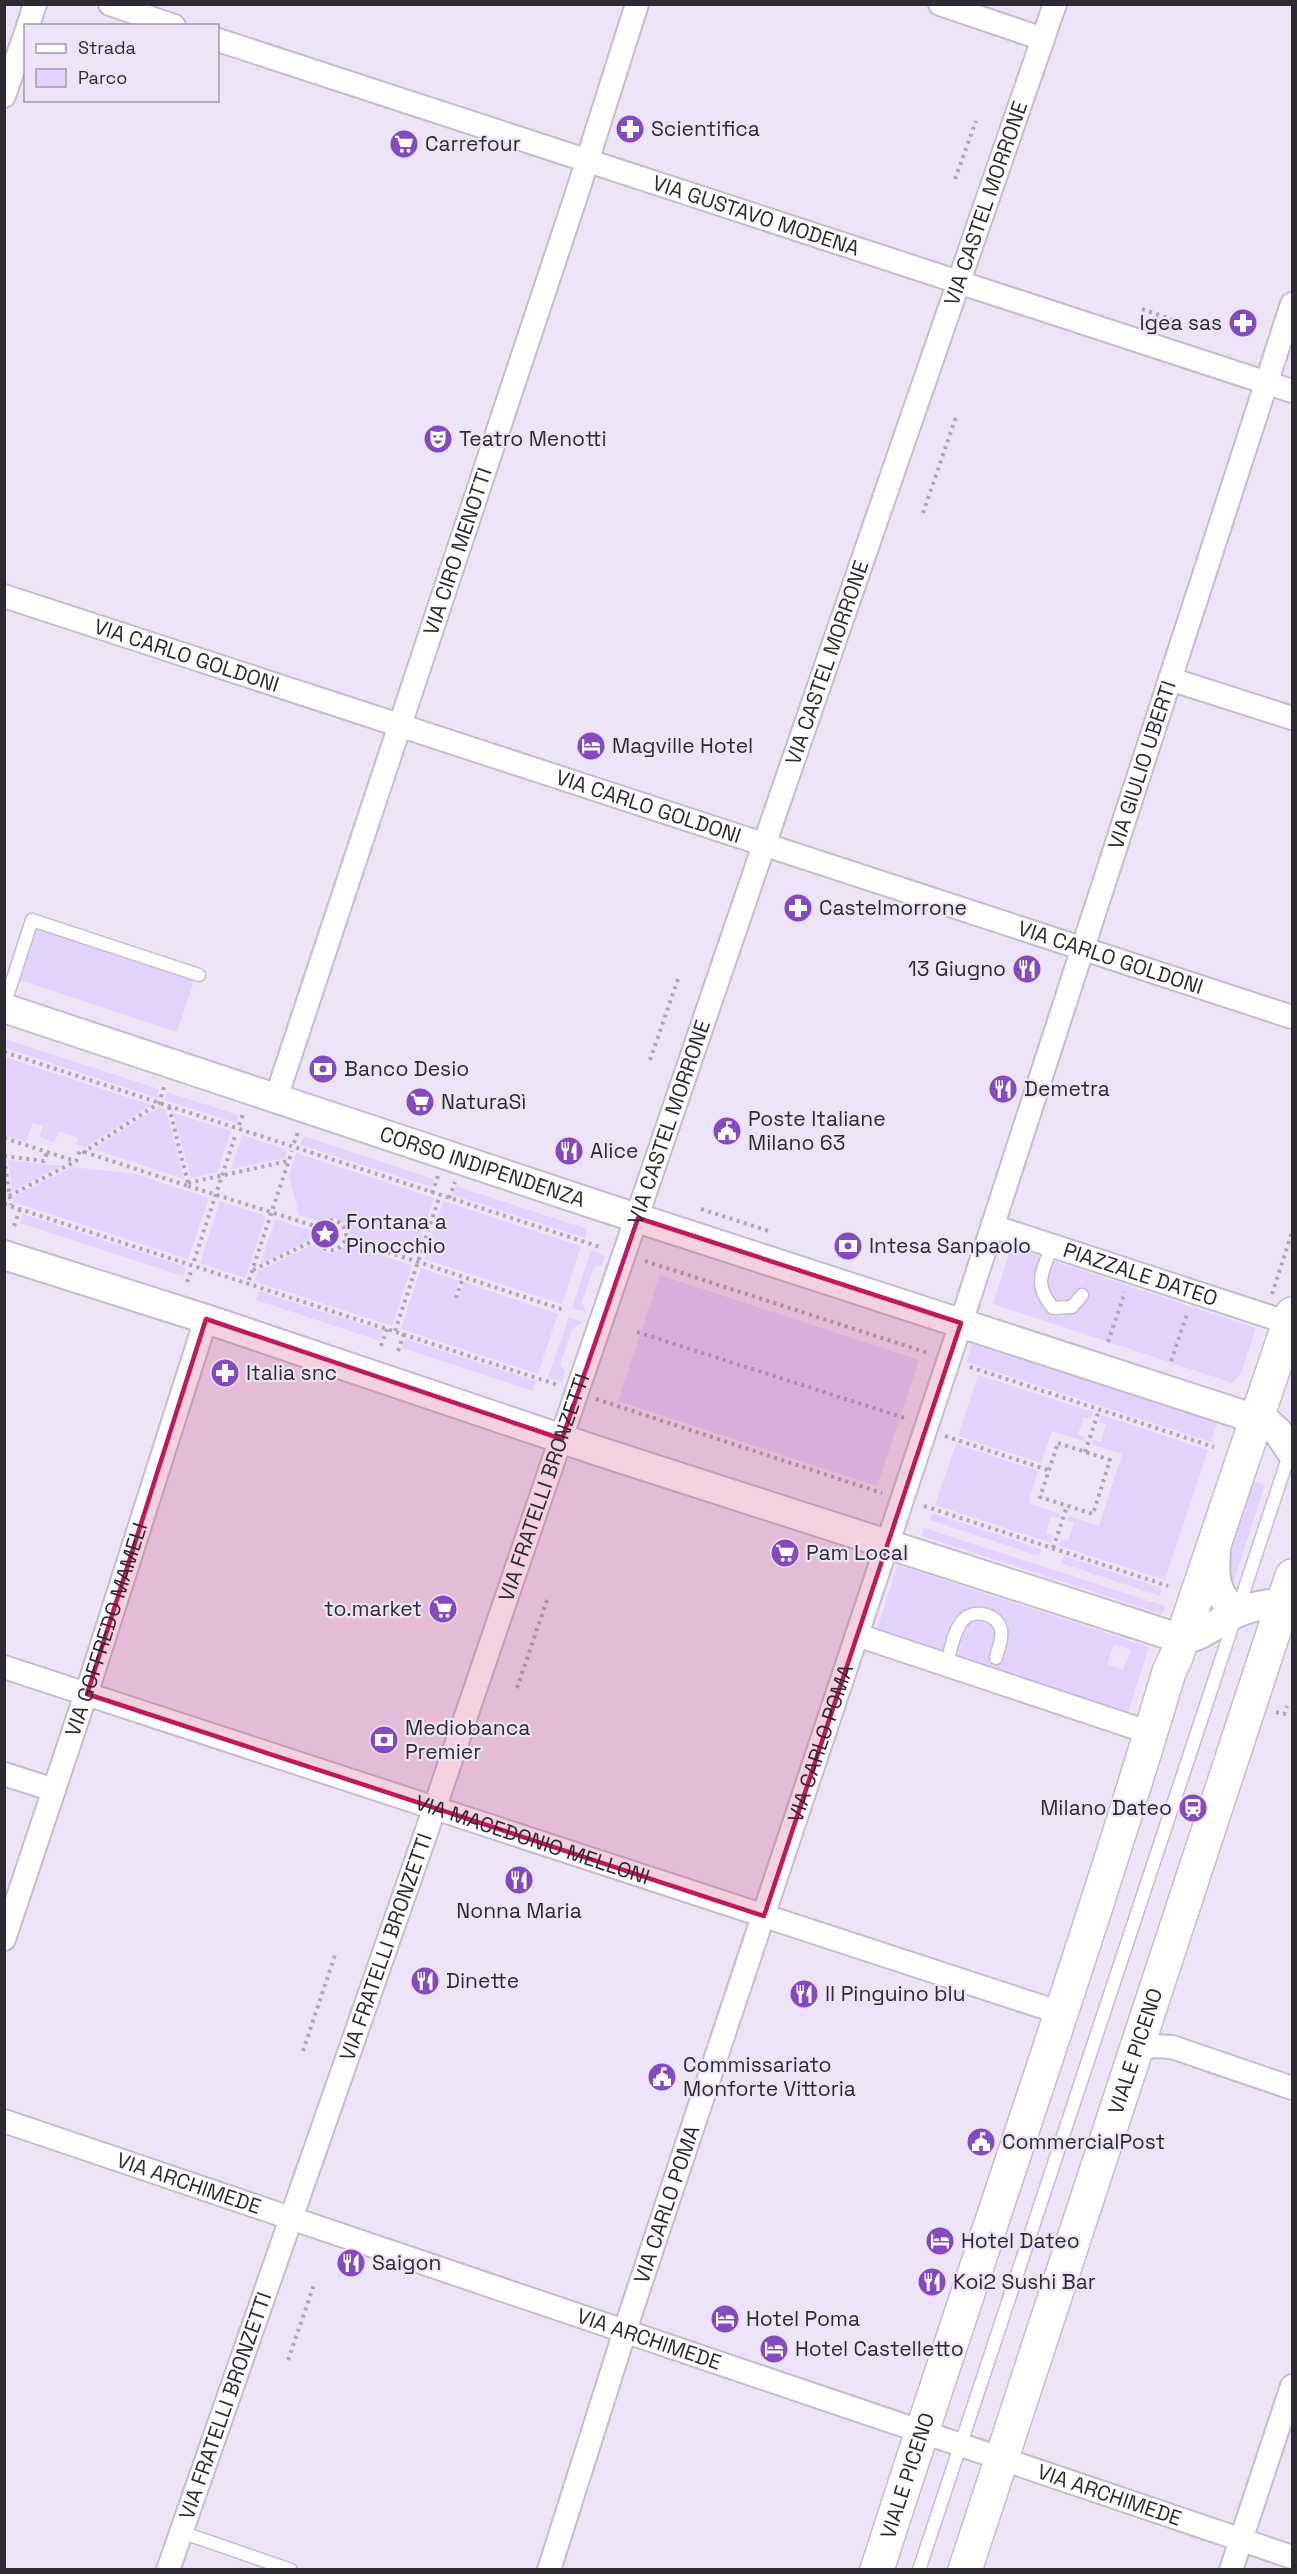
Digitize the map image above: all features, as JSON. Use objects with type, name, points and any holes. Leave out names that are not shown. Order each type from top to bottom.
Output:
[{"type":"main road","points":[[1151,1733],[1169,1672],[1257,1419],[1284,1312]]},
{"type":"main road","name":"VIALE PICENO","points":[[965,2570],[1290,1593]]},
{"type":"main road","name":"VIALE PICENO","points":[[877,2570],[1151,1733]]},
{"type":"street","points":[[29,24],[35,4]]},
{"type":"street","points":[[110,4],[168,24]]},
{"type":"street","name":"VIA CIRO MENOTTI","points":[[276,1098],[588,161],[637,4]]},
{"type":"street","points":[[940,4],[1043,39]]},
{"type":"street","name":"VIA CASTEL MORRONE","points":[[602,1323],[764,845],[1055,4]]},
{"type":"street","points":[[4,96],[24,38]]},
{"type":"street","name":"VIA GUSTAVO MODENA","points":[[219,40],[1293,391]]},
{"type":"street","name":"VIA GIULIO UBERTI","points":[[992,1226],[1293,304]]},
{"type":"street","name":"VIA CARLO GOLDONI","points":[[4,596],[1293,1017]]},
{"type":"street","points":[[1170,679],[1293,718]]},
{"type":"street","name":"CORSO INDIPENDENZA","points":[[4,1007],[961,1323]]},
{"type":"street","points":[[992,1226],[857,1635],[1151,1733]]},
{"type":"street","name":"PIAZZALE DATEO","points":[[992,1226],[1052,1246],[1284,1312]]},
{"type":"street","points":[[4,1255],[206,1318],[562,1439],[1182,1639],[1194,1638],[1236,1612],[1290,1593]]},
{"type":"street","name":"VIA GOFFREDO MAMELI","points":[[4,1939],[87,1694],[206,1318]]},
{"type":"street","name":"VIA FRATELLI BRONZETTI","points":[[168,2570],[602,1323]]},
{"type":"street","points":[[961,1323],[1273,1425],[1292,1449]]},
{"type":"street","points":[[1216,1540],[1217,1588],[1236,1612]]},
{"type":"street","name":"VIA CARLO POMA","points":[[549,2570],[625,2332],[857,1635]]},
{"type":"street","name":"VIA MACEDONIO MELLONI","points":[[4,1667],[1061,2013]]},
{"type":"street","points":[[4,1774],[54,1790]]},
{"type":"street","points":[[1137,2050],[1155,2046],[1172,2047],[1293,2088]]},
{"type":"street","name":"VIA ARCHIMEDE","points":[[4,2121],[1293,2557]]},
{"type":"street","points":[[1231,2570],[1293,2386]]},
{"type":"lane","points":[[4,1007],[32,920],[199,975]]},
{"type":"lane","points":[[1052,1246],[1040,1283],[1042,1295],[1053,1308],[1072,1307],[1082,1295]]},
{"type":"lane","points":[[919,2570],[1292,1449]]},
{"type":"lane","points":[[946,1665],[963,1619],[979,1613],[996,1620],[1001,1628],[996,1658]]},
{"type":"lane","points":[[181,2532],[291,2570]]},
{"type":"path","points":[[956,179],[976,121]]},
{"type":"path","points":[[1142,309],[1176,321]]},
{"type":"path","points":[[923,513],[957,414]]},
{"type":"path","points":[[650,1060],[678,980]]},
{"type":"path","points":[[4,1052],[608,1250]]},
{"type":"path","points":[[84,1152],[159,1103],[165,1086]]},
{"type":"path","points":[[168,1106],[188,1185]]},
{"type":"path","points":[[239,1125],[243,1112]]},
{"type":"path","points":[[294,1143],[299,1130]]},
{"type":"path","points":[[194,1261],[236,1133]]},
{"type":"path","points":[[4,1137],[76,1161]]},
{"type":"path","points":[[9,1196],[76,1161],[80,1150],[318,1227]]},
{"type":"path","points":[[249,1280],[292,1151]]},
{"type":"path","points":[[11,1206],[4,1157],[44,1161],[47,1152]]},
{"type":"path","points":[[188,1185],[288,1161]]},
{"type":"path","points":[[432,1193],[438,1175]]},
{"type":"path","points":[[449,1198],[455,1181]]},
{"type":"path","points":[[395,1331],[440,1195]]},
{"type":"path","points":[[4,1204],[561,1386]]},
{"type":"path","points":[[14,1226],[20,1209]]},
{"type":"path","points":[[701,1209],[772,1232]]},
{"type":"path","points":[[326,1221],[335,1221],[343,1227],[345,1238],[341,1246],[331,1249],[324,1248],[317,1239],[318,1227],[326,1221]]},
{"type":"path","points":[[1284,1312],[1292,1232]]},
{"type":"path","points":[[345,1238],[564,1310]]},
{"type":"path","points":[[253,1270],[317,1239]]},
{"type":"path","points":[[640,1260],[929,1354]]},
{"type":"path","points":[[187,1282],[192,1269]]},
{"type":"path","points":[[456,1298],[463,1277]]},
{"type":"path","points":[[1108,1342],[1127,1286]]},
{"type":"path","points":[[1171,1361],[1189,1306]]},
{"type":"path","points":[[381,1346],[387,1329]]},
{"type":"path","points":[[637,1332],[908,1419],[908,1424],[1048,1470]]},
{"type":"path","points":[[398,1351],[404,1334]]},
{"type":"path","points":[[976,1369],[1214,1447]]},
{"type":"path","points":[[593,1398],[883,1494]]},
{"type":"path","points":[[1085,1452],[1099,1410]]},
{"type":"path","points":[[1058,1443],[1110,1460],[1092,1514],[1040,1497],[1048,1470],[1058,1443]]},
{"type":"path","points":[[914,1503],[1168,1586]]},
{"type":"path","points":[[1053,1548],[1067,1506]]},
{"type":"path","points":[[517,1688],[547,1600]]},
{"type":"path","points":[[1273,1711],[1284,1714],[1287,1706]]},
{"type":"path","points":[[303,2050],[335,1955]]},
{"type":"path","points":[[288,2360],[315,2282]]},
{"type":"highlighted area","points":[[638,1218],[961,1323],[764,1916],[87,1694],[206,1319],[562,1439]]},
{"type":"green space","points":[[37,928],[194,981],[177,1032],[20,980]]},
{"type":"green space","points":[[5,1039],[159,1089],[157,1098],[5,1048]]},
{"type":"green space","points":[[5,1057],[151,1105],[86,1147],[76,1144],[78,1138],[59,1131],[54,1142],[39,1137],[43,1126],[33,1123],[26,1142],[5,1135]]},
{"type":"green space","points":[[167,1092],[238,1115],[236,1123],[164,1100]]},
{"type":"green space","points":[[158,1107],[166,1110],[184,1179],[94,1149]]},
{"type":"green space","points":[[173,1113],[231,1131],[217,1172],[191,1178]]},
{"type":"green space","points":[[242,1135],[287,1150],[285,1158],[231,1169]]},
{"type":"green space","points":[[303,1136],[434,1179],[431,1187],[300,1145]]},
{"type":"green space","points":[[296,1153],[434,1198],[415,1256],[349,1234],[346,1226],[339,1219],[330,1217],[319,1221],[299,1215],[289,1175]]},
{"type":"green space","points":[[8,1160],[61,1166],[12,1191]]},
{"type":"green space","points":[[72,1167],[135,1174],[209,1198],[188,1259],[13,1202],[13,1197]]},
{"type":"green space","points":[[456,1186],[587,1229],[585,1238],[453,1195]]},
{"type":"green space","points":[[220,1201],[266,1216],[245,1278],[200,1263]]},
{"type":"green space","points":[[443,1201],[581,1246],[562,1304],[424,1259]]},
{"type":"green space","points":[[23,1214],[186,1267],[183,1276],[20,1223]]},
{"type":"green space","points":[[275,1219],[312,1231],[313,1238],[260,1264]]},
{"type":"green space","points":[[315,1244],[322,1251],[331,1253],[347,1244],[412,1265],[392,1326],[254,1281],[258,1271]]},
{"type":"green space","points":[[1011,1247],[1256,1328],[1241,1373],[1233,1383],[993,1304]]},
{"type":"green space","points":[[591,1250],[605,1256],[602,1265],[594,1267],[582,1302],[586,1312],[572,1308]]},
{"type":"green space","points":[[421,1268],[459,1281],[454,1297],[458,1299],[464,1282],[558,1314],[538,1374],[401,1329]]},
{"type":"green space","points":[[660,1275],[919,1360],[877,1486],[618,1401]]},
{"type":"green space","points":[[259,1291],[383,1331],[380,1341],[256,1300]]},
{"type":"green space","points":[[569,1317],[583,1322],[573,1328],[560,1364],[565,1372],[562,1382],[548,1377]]},
{"type":"green space","points":[[405,1339],[536,1381],[533,1391],[402,1348]]},
{"type":"green space","points":[[974,1341],[1219,1417],[1211,1442],[966,1362]]},
{"type":"green space","points":[[978,1375],[1093,1412],[1091,1419],[1084,1417],[1078,1434],[1085,1437],[1084,1441],[1052,1431],[1041,1463],[958,1436]]},
{"type":"green space","points":[[1102,1415],[1208,1450],[1165,1580],[1059,1546],[1061,1539],[1068,1541],[1074,1523],[1067,1520],[1069,1516],[1099,1526],[1122,1454],[1092,1444],[1093,1440],[1101,1442],[1106,1424],[1099,1422]]},
{"type":"green space","points":[[956,1444],[1038,1471],[1028,1503],[1060,1514],[1059,1518],[1051,1516],[1046,1533],[1053,1536],[1051,1543],[935,1505]]},
{"type":"green space","points":[[1256,1482],[1265,1485],[1233,1583],[1224,1580],[1221,1575],[1251,1486]]},
{"type":"green space","points":[[933,1513],[1041,1549],[1039,1556],[930,1520]]},
{"type":"green space","points":[[924,1528],[1165,1606],[1162,1614],[922,1536]]},
{"type":"green space","points":[[1064,1556],[1162,1588],[1160,1596],[1061,1563]]},
{"type":"green space","points":[[898,1565],[1149,1647],[1127,1715],[876,1632]],"holes":[[[1114,1644],[1131,1650],[1123,1670],[1107,1664]]]},
{"type":"place","name":"Scientifica","points":[[630,129]]},
{"type":"place","name":"Carrefour","points":[[404,144]]},
{"type":"place","name":"Igea sas","points":[[1243,323]]},
{"type":"place","name":"Teatro Menotti","points":[[438,439]]},
{"type":"place","name":"Magville Hotel","points":[[591,746]]},
{"type":"place","name":"Castelmorrone","points":[[798,908]]},
{"type":"place","name":"13 Giugno","points":[[1027,969]]},
{"type":"place","name":"Banco Desio","points":[[323,1069]]},
{"type":"place","name":"Demetra","points":[[1003,1089]]},
{"type":"place","name":"NaturaSì","points":[[420,1102]]},
{"type":"place","name":"Poste Italiane Milano 63","points":[[727,1131]]},
{"type":"place","name":"Alice","points":[[569,1151]]},
{"type":"place","name":"Fontana a Pinocchio","points":[[325,1234]]},
{"type":"place","name":"Intesa Sanpaolo","points":[[848,1246]]},
{"type":"place","name":"Italia snc","points":[[225,1373]]},
{"type":"place","name":"Pam Local","points":[[785,1553]]},
{"type":"place","name":"to.market","points":[[443,1609]]},
{"type":"place","name":"Mediobanca Premier","points":[[384,1740]]},
{"type":"place","name":"Milano Dateo","points":[[1193,1808]]},
{"type":"place","name":"Nonna Maria","points":[[519,1880]]},
{"type":"place","name":"Dinette","points":[[425,1981]]},
{"type":"place","name":"II Pinguino blu","points":[[804,1994]]},
{"type":"place","name":"Commissariato Monforte Vittoria","points":[[662,2077]]},
{"type":"place","name":"CommercialPost","points":[[981,2142]]},
{"type":"place","name":"Hotel Dateo","points":[[940,2241]]},
{"type":"place","name":"Saigon","points":[[351,2263]]},
{"type":"place","name":"Koi2 Sushi Bar","points":[[932,2282]]},
{"type":"place","name":"Hotel Poma","points":[[725,2319]]},
{"type":"place","name":"Hotel Castelletto","points":[[774,2349]]}]
